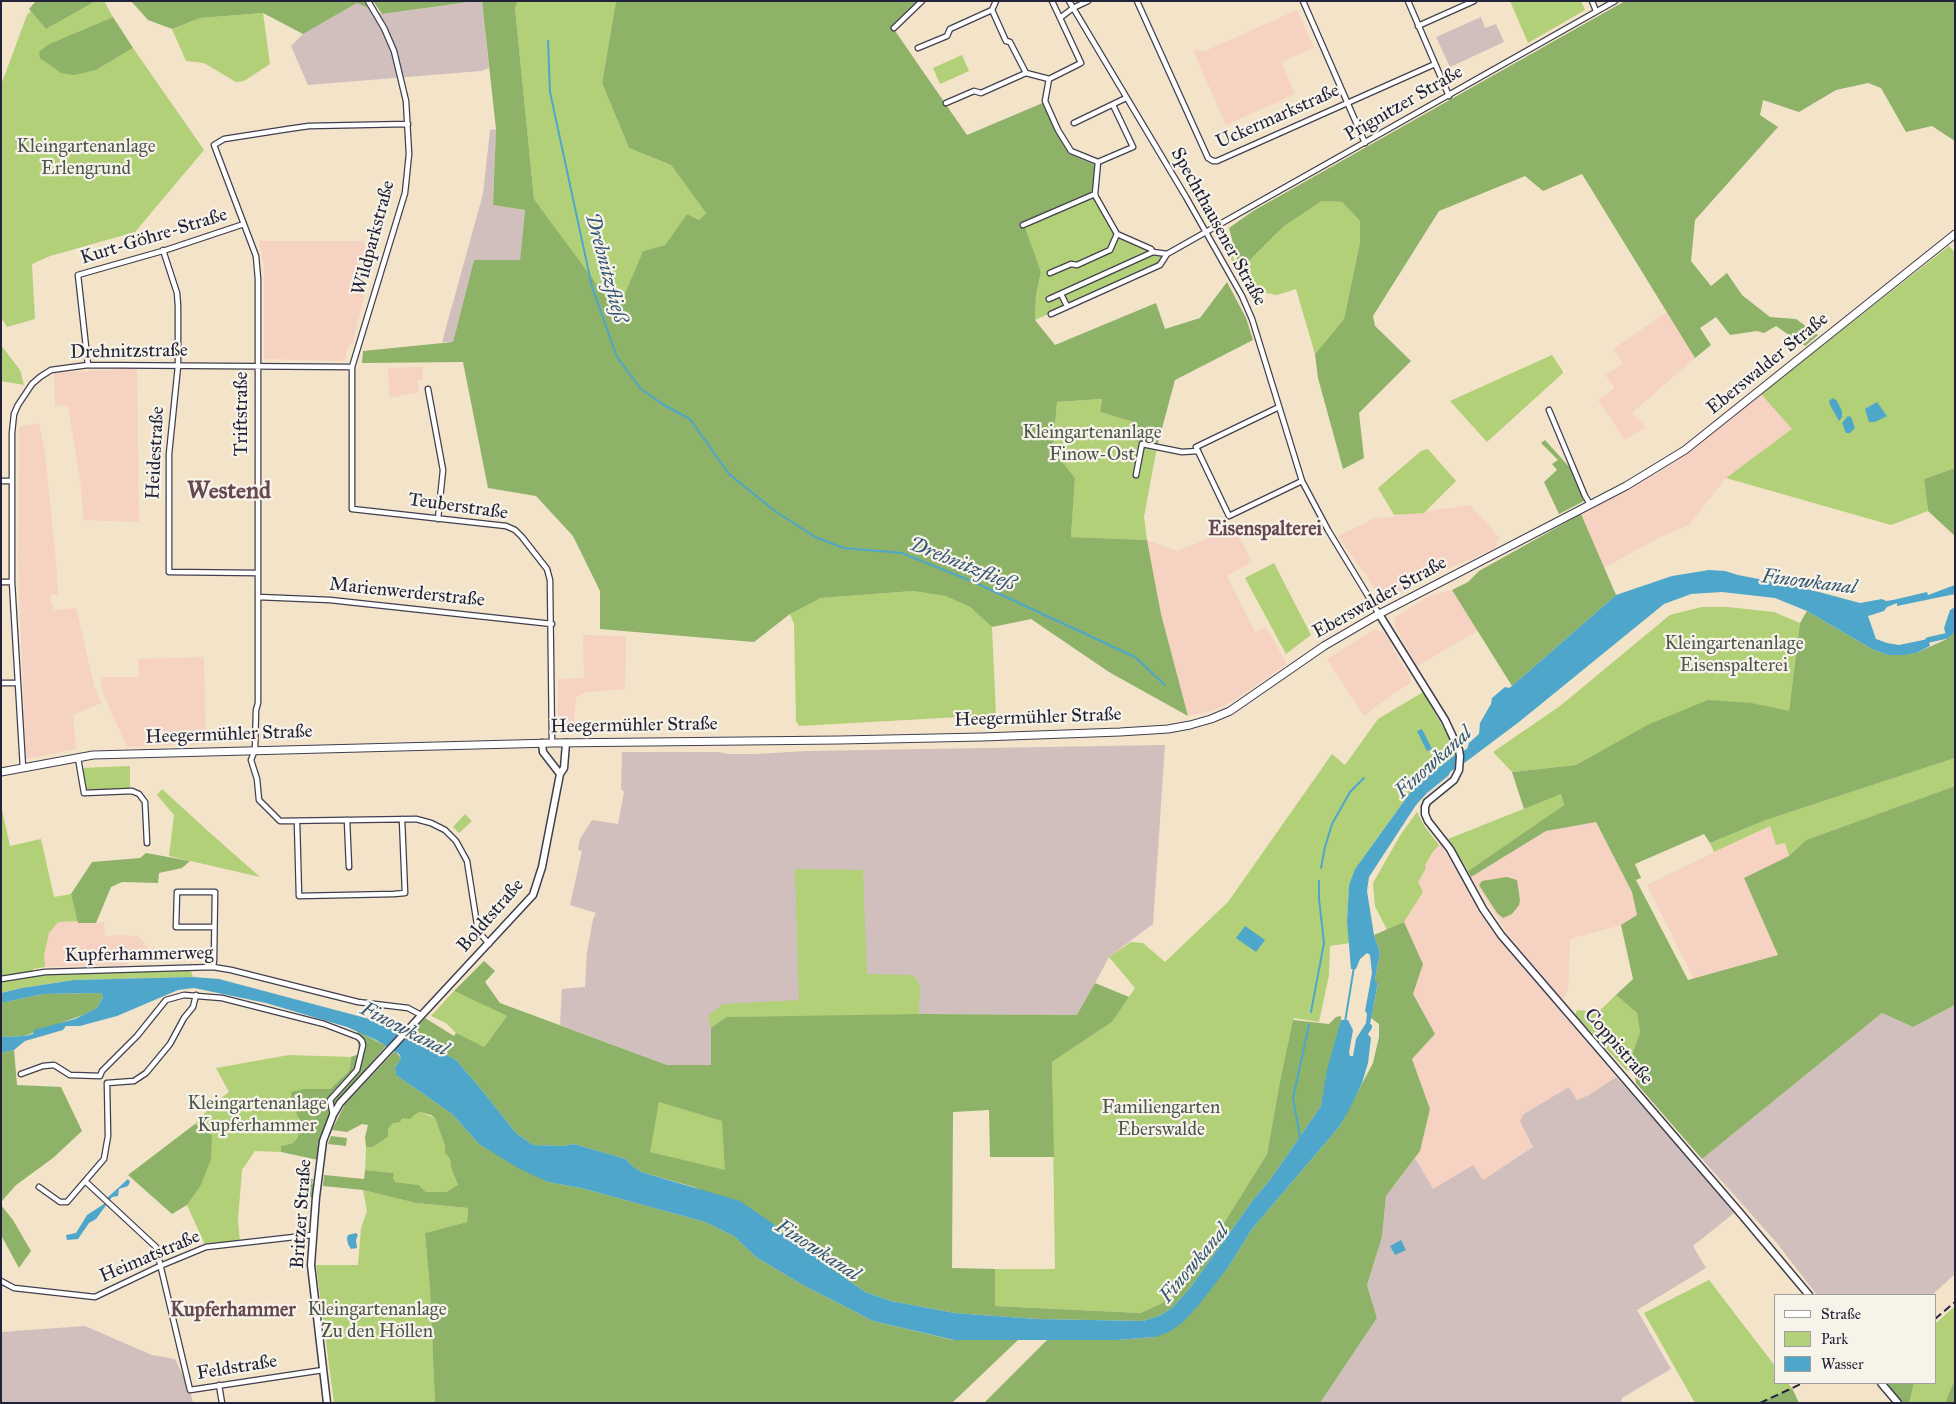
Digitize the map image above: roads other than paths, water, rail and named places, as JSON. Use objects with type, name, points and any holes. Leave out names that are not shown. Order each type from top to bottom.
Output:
[{"type":"main road","name":"Eberswalder Straße","points":[[1190,725],[1211,719],[1240,705],[1324,646],[1379,614],[1645,475],[1706,435],[1955,234]]},
{"type":"main road","name":"Coppistraße","points":[[1379,614],[1445,720],[1459,750],[1459,770],[1454,780],[1432,797],[1425,807],[1428,821],[1450,849],[1477,899],[1501,935],[1808,1294]]},
{"type":"main road","name":"Heegermühler Straße","points":[[1,772],[93,755],[542,743],[962,737],[1120,732],[1168,729],[1190,725]]},
{"type":"main road","points":[[542,743],[543,752],[560,774]]},
{"type":"main road","name":"Boldtstraße","points":[[410,1028],[528,902],[536,890],[560,774],[564,768],[566,743]]},
{"type":"main road","name":"Britzer Straße","points":[[327,1403],[311,1265],[312,1235],[323,1141],[340,1103],[410,1028]]},
{"type":"main road","points":[[1882,1384],[1898,1403]]},
{"type":"street","name":"Wildparkstraße","points":[[352,509],[352,367],[405,194],[409,154],[406,101],[394,51],[384,28],[368,1]]},
{"type":"street","points":[[894,28],[922,1]]},
{"type":"street","points":[[918,48],[947,36],[950,29],[992,10],[996,1]]},
{"type":"street","points":[[946,103],[974,91],[981,93],[1026,73],[1049,79],[1081,63],[1052,1]]},
{"type":"street","name":"Spechthausener Straße","points":[[1069,1],[1232,277],[1249,311],[1302,481],[1328,530],[1379,614]]},
{"type":"street","points":[[1060,18],[1073,8],[1088,1]]},
{"type":"street","name":"Uckermarkstraße","points":[[1137,1],[1208,158],[1213,161],[1435,64]]},
{"type":"street","points":[[1303,1],[1365,143]]},
{"type":"street","points":[[1408,1],[1449,96]]},
{"type":"street","points":[[1418,26],[1474,1]]},
{"type":"street","points":[[1592,1],[1596,11]]},
{"type":"street","name":"Prignitzer Straße","points":[[1051,314],[1160,266],[1167,254],[1615,1]]},
{"type":"street","points":[[992,10],[1006,41],[1010,42],[1026,73]]},
{"type":"street","points":[[1049,79],[1046,101],[1058,130],[1071,151],[1098,162],[1133,147],[1113,106]]},
{"type":"street","points":[[1074,123],[1113,106],[1126,98]]},
{"type":"street","name":"Triftstraße","points":[[408,124],[295,128],[224,139],[214,145],[256,256],[258,279],[258,704],[256,710],[256,750],[251,760],[257,780],[258,800],[280,822],[416,819],[445,830],[464,853],[469,868],[478,931],[489,944]]},
{"type":"street","points":[[1098,162],[1095,194],[1117,234],[1151,248],[1153,252]]},
{"type":"street","points":[[1023,225],[1095,194]]},
{"type":"street","name":"Kurt-Göhre-Straße","points":[[88,365],[78,276],[244,224]]},
{"type":"street","points":[[1050,273],[1071,264],[1078,265],[1110,250],[1117,234]]},
{"type":"street","name":"Heidestraße","points":[[163,250],[177,294],[178,366],[168,454],[169,572],[258,573]]},
{"type":"street","points":[[1049,299],[1153,252],[1167,254]]},
{"type":"street","points":[[1061,294],[1067,306]]},
{"type":"street","name":"Drehnitzstraße","points":[[23,768],[12,582],[12,432],[14,414],[24,395],[40,376],[51,370],[88,365],[352,367]]},
{"type":"street","points":[[428,388],[443,470],[438,519]]},
{"type":"street","points":[[1136,475],[1142,444],[1182,452],[1197,449],[1279,407]]},
{"type":"street","points":[[1549,410],[1590,504]]},
{"type":"street","points":[[1197,449],[1229,516],[1302,481]]},
{"type":"street","points":[[1,481],[12,481]]},
{"type":"street","name":"Teuberstraße","points":[[352,509],[506,526],[515,530],[522,537],[547,569],[550,580],[552,743]]},
{"type":"street","points":[[1,582],[12,582]]},
{"type":"street","name":"Marienwerderstraße","points":[[258,597],[330,600],[552,624]]},
{"type":"street","points":[[1,683],[17,683]]},
{"type":"street","points":[[78,758],[84,793],[132,791],[139,794],[145,802],[148,843]]},
{"type":"street","points":[[296,822],[299,896],[405,893],[402,819]]},
{"type":"street","points":[[347,820],[349,867]]},
{"type":"street","points":[[214,927],[176,927],[177,892],[215,892],[214,967]]},
{"type":"street","name":"Kupferhammerweg","points":[[1,979],[39,972],[214,967],[358,1002],[408,1008],[421,1015]]},
{"type":"street","points":[[100,1076],[102,1071],[137,1036],[166,1000],[184,994],[196,995],[249,1004],[324,1024],[358,1037],[363,1046],[357,1070],[330,1100],[333,1115]]},
{"type":"street","points":[[107,1083],[134,1081],[146,1074],[170,1044],[184,1018],[193,1007],[196,995]]},
{"type":"street","points":[[21,1074],[43,1066],[54,1065],[70,1075],[100,1076],[107,1083],[108,1136],[104,1159],[64,1203],[39,1187]]},
{"type":"street","name":"Feldstraße","points":[[85,1181],[156,1248],[190,1390],[323,1370]]},
{"type":"street","name":"Heimatstraße","points":[[2,1284],[14,1288],[95,1297],[160,1266],[206,1247],[312,1235]]},
{"type":"street","points":[[219,1385],[222,1403]]},
{"type":"water","points":[[1833,398],[1837,401],[1842,411],[1842,417],[1839,421],[1830,405],[1829,401]]},
{"type":"water","points":[[1877,402],[1887,416],[1875,422],[1869,422],[1865,409]]},
{"type":"water","points":[[1848,416],[1851,417],[1855,428],[1850,433],[1846,433],[1842,423]]},
{"type":"water","points":[[1709,570],[1725,571],[1800,587],[1860,603],[1882,599],[1886,601],[1893,600],[1927,592],[1928,595],[1955,585],[1955,594],[1897,606],[1897,603],[1887,607],[1884,611],[1868,616],[1876,639],[1899,645],[1928,639],[1930,646],[1916,653],[1903,655],[1888,655],[1872,649],[1807,611],[1775,598],[1722,592],[1691,594],[1664,604],[1519,722],[1451,771],[1448,776],[1427,793],[1416,805],[1369,877],[1367,891],[1374,935],[1380,953],[1375,979],[1375,982],[1378,983],[1370,1024],[1372,1028],[1368,1034],[1371,1038],[1368,1063],[1362,1083],[1349,1110],[1339,1127],[1252,1229],[1229,1266],[1197,1307],[1182,1323],[1169,1332],[1155,1337],[1118,1340],[954,1340],[873,1321],[801,1284],[756,1257],[734,1236],[705,1222],[585,1189],[548,1182],[518,1168],[479,1144],[452,1114],[396,1075],[395,1068],[401,1058],[399,1054],[376,1040],[347,1027],[266,1003],[194,988],[178,990],[117,1016],[80,1026],[66,1026],[63,1030],[25,1041],[14,1050],[1,1053],[1,1037],[33,1034],[34,1030],[75,1019],[97,1008],[103,997],[101,993],[43,994],[1,1003],[1,993],[74,980],[193,977],[219,979],[377,1021],[420,1041],[456,1060],[516,1133],[533,1145],[563,1146],[574,1144],[626,1159],[641,1172],[740,1201],[775,1225],[776,1229],[782,1233],[789,1234],[824,1263],[865,1292],[891,1301],[955,1313],[1037,1319],[1143,1321],[1159,1316],[1172,1308],[1190,1288],[1253,1200],[1270,1180],[1321,1106],[1327,1070],[1341,1020],[1348,1020],[1353,1030],[1349,1053],[1350,1056],[1353,1056],[1356,1039],[1366,1023],[1367,1014],[1365,1011],[1372,973],[1370,955],[1367,953],[1360,959],[1356,969],[1351,969],[1347,921],[1349,885],[1355,869],[1415,786],[1455,755],[1467,749],[1469,743],[1479,734],[1480,723],[1491,704],[1492,698],[1505,687],[1509,688],[1512,686],[1616,595],[1672,576]]},
{"type":"water","points":[[1955,607],[1955,632],[1947,639],[1944,628],[1950,610]]},
{"type":"water","points":[[1422,729],[1432,749],[1427,751],[1417,731]]},
{"type":"water","points":[[1245,926],[1265,940],[1256,952],[1236,938]]},
{"type":"water","points":[[128,1179],[130,1182],[128,1186],[119,1189],[118,1196],[112,1197],[96,1219],[89,1223],[78,1239],[67,1240],[66,1235],[76,1233],[87,1215],[104,1204],[108,1197]]},
{"type":"water","points":[[356,1233],[358,1235],[356,1240],[357,1248],[351,1249],[347,1238],[348,1235]]},
{"type":"water","points":[[1401,1240],[1406,1250],[1395,1255],[1390,1246]]},
{"type":"waterway","name":"Drehnitzfließ","points":[[548,41],[550,92],[592,287],[617,357],[641,389],[664,405],[690,419],[729,474],[775,511],[815,537],[844,548],[902,553],[976,583],[1135,657],[1165,685]]},
{"type":"waterway","points":[[1928,640],[1946,636]]},
{"type":"waterway","name":"Drehnitzfließ","points":[[1321,868],[1332,824],[1350,792],[1364,778]]},
{"type":"waterway","name":"Drehnitzfließ","points":[[1311,1012],[1324,943],[1319,881]]},
{"type":"waterway","points":[[1345,1022],[1354,967]]},
{"type":"waterway","points":[[1300,1137],[1293,1098],[1309,1025]]},
{"type":"railway","points":[[1936,1318],[1955,1302]]},
{"type":"railway","points":[[1760,1403],[1801,1384]]},
{"type":"district","name":"Westend","points":[[229,492]]},
{"type":"district","name":"Eisenspalterei","points":[[1265,530]]},
{"type":"district","name":"Kupferhammer","points":[[233,1311]]},
{"type":"park label","name":"Kleingartenanlage Erlengrund","points":[[86,158]]},
{"type":"park label","name":"Kleingartenanlage Finow-Ost","points":[[1092,444]]},
{"type":"park label","name":"Kleingartenanlage Eisenspalterei","points":[[1734,655]]},
{"type":"park label","name":"Kleingartenanlage Kupferhammer","points":[[257,1115]]},
{"type":"park label","name":"Familiengarten Eberswalde","points":[[1161,1119]]},
{"type":"park label","name":"Kleingartenanlage Zu den Höllen","points":[[377,1321]]},
{"type":"water label","name":"Finowkanal","points":[[1809,583]]},
{"type":"water label","name":"Finowkanal","points":[[1434,763]]},
{"type":"water label","name":"Finowkanal","points":[[404,1030]]},
{"type":"water label","name":"Finowkanal","points":[[817,1251]]},
{"type":"water label","name":"Finowkanal","points":[[1195,1264]]}]
